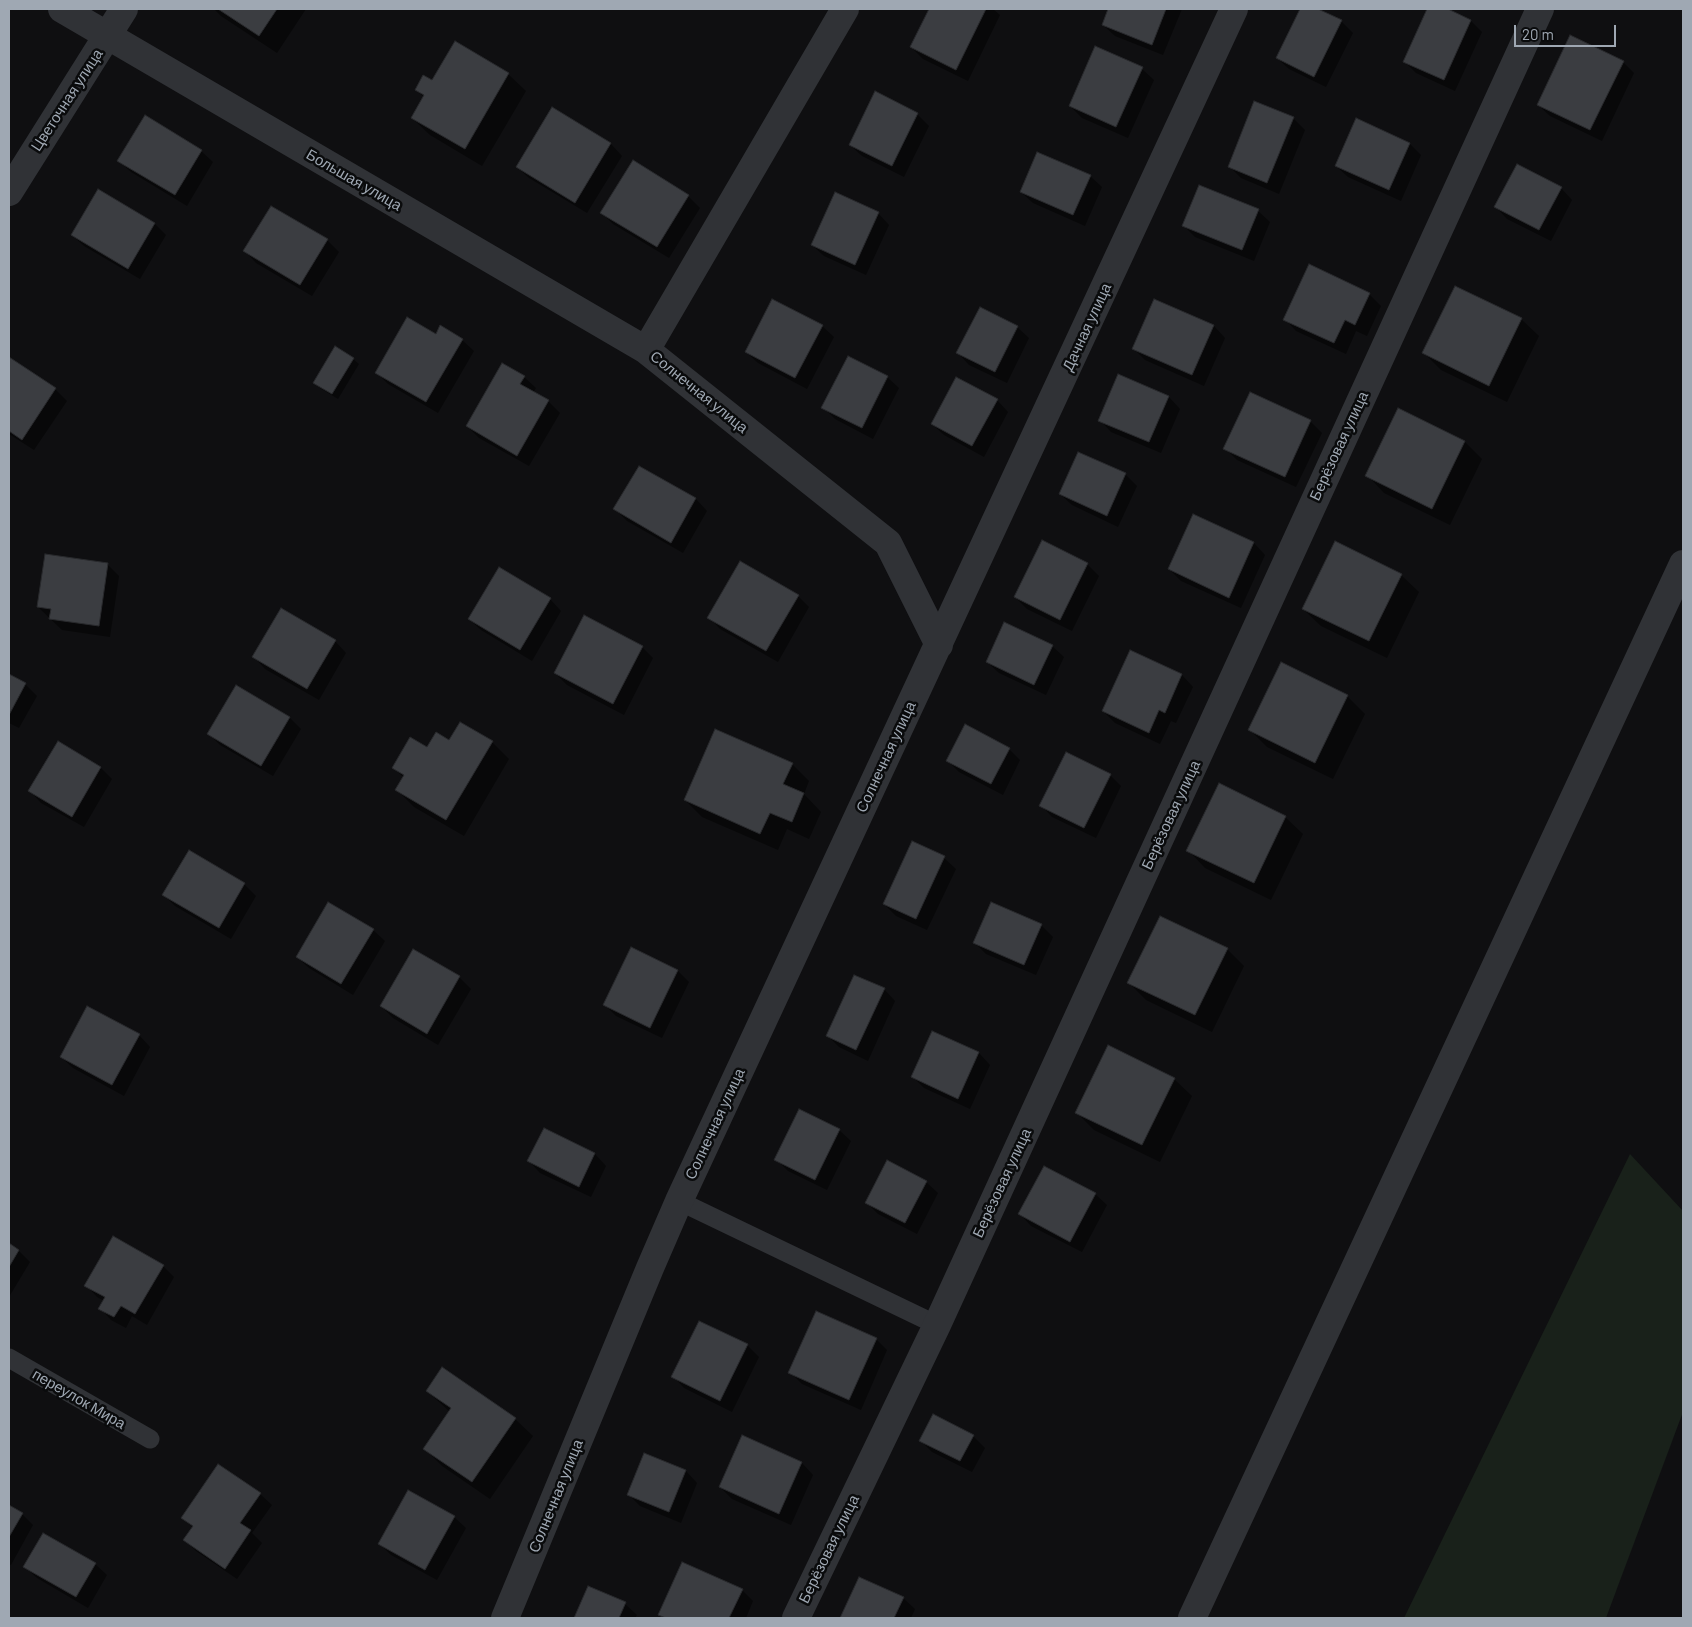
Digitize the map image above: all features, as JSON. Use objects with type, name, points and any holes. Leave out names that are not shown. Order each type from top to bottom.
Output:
[{"type":"street","name":"Большая улица","points":[[62,9],[646,350]]},
{"type":"street","name":"Цветочная улица","points":[[9,192],[124,9]]},
{"type":"street","name":"Солнечная улица","points":[[506,1618],[679,1201],[939,645],[888,542],[646,350],[845,9]]},
{"type":"street","name":"Дачная улица","points":[[939,645],[1234,9]]},
{"type":"street","name":"Берёзовая улица","points":[[796,1618],[937,1325],[1540,9]]},
{"type":"street","points":[[1192,1618],[1683,564]]},
{"type":"lane","points":[[679,1201],[937,1325]]},
{"type":"lane","name":"переулок Мира","points":[[9,1358],[150,1439]]},
{"type":"shaded area","points":[[1630,1154],[1683,1211],[1683,1412],[1606,1618],[1404,1618]]},
{"type":"building","points":[[218,9],[277,9],[259,36]]},
{"type":"building","points":[[929,9],[986,9],[956,70],[910,47]]},
{"type":"building","points":[[1108,9],[1166,9],[1152,45],[1102,25]]},
{"type":"building","points":[[1300,9],[1318,9],[1342,20],[1314,77],[1276,58]]},
{"type":"building","points":[[1427,9],[1448,9],[1471,20],[1444,80],[1403,62]]},
{"type":"building","points":[[1570,35],[1624,61],[1590,130],[1537,105]]},
{"type":"building","points":[[455,41],[509,73],[465,149],[411,118],[424,95],[415,90],[423,75],[432,80]]},
{"type":"building","points":[[1095,46],[1143,67],[1116,127],[1069,106]]},
{"type":"building","points":[[875,91],[918,113],[892,166],[849,145]]},
{"type":"building","points":[[1254,101],[1294,117],[1267,183],[1228,167]]},
{"type":"building","points":[[552,107],[611,143],[575,203],[516,167]]},
{"type":"building","points":[[145,115],[202,150],[175,195],[117,161]]},
{"type":"building","points":[[1356,118],[1410,143],[1389,190],[1335,166]]},
{"type":"building","points":[[1037,152],[1091,175],[1073,215],[1020,192]]},
{"type":"building","points":[[633,160],[689,195],[657,247],[600,213]]},
{"type":"building","points":[[1517,164],[1562,187],[1539,230],[1494,207]]},
{"type":"building","points":[[1199,185],[1259,209],[1242,250],[1182,226]]},
{"type":"building","points":[[98,189],[155,223],[128,269],[71,235]]},
{"type":"building","points":[[835,192],[879,212],[855,265],[811,245]]},
{"type":"building","points":[[271,206],[328,239],[300,285],[243,251]]},
{"type":"building","points":[[1309,264],[1370,293],[1355,325],[1345,320],[1334,343],[1283,320]]},
{"type":"building","points":[[1455,286],[1522,318],[1489,386],[1422,353]]},
{"type":"building","points":[[772,299],[823,325],[795,378],[745,352]]},
{"type":"building","points":[[1154,299],[1214,325],[1192,375],[1132,349]]},
{"type":"building","points":[[980,307],[1018,326],[995,372],[956,353]]},
{"type":"building","points":[[407,317],[436,334],[440,325],[463,339],[426,402],[375,373]]},
{"type":"building","points":[[335,346],[354,358],[332,394],[313,383]]},
{"type":"building","points":[[848,356],[888,376],[862,428],[821,408]]},
{"type":"building","points":[[9,357],[56,388],[22,440],[9,431]]},
{"type":"building","points":[[502,363],[525,376],[520,384],[549,400],[517,456],[466,426]]},
{"type":"building","points":[[1118,374],[1169,396],[1149,442],[1098,421]]},
{"type":"building","points":[[956,377],[998,399],[972,446],[931,424]]},
{"type":"building","points":[[1250,392],[1311,420],[1285,477],[1223,449]]},
{"type":"building","points":[[1398,408],[1465,441],[1432,509],[1365,476]]},
{"type":"building","points":[[1078,452],[1126,473],[1107,516],[1059,494]]},
{"type":"building","points":[[639,466],[696,498],[671,543],[613,509]]},
{"type":"building","points":[[1193,514],[1254,542],[1229,598],[1168,569]]},
{"type":"building","points":[[1042,540],[1088,563],[1060,620],[1014,597]]},
{"type":"building","points":[[1335,541],[1402,574],[1369,641],[1302,609]]},
{"type":"building","points":[[45,554],[108,563],[99,626],[49,619],[51,609],[37,607]]},
{"type":"building","points":[[740,561],[799,595],[766,651],[707,618]]},
{"type":"building","points":[[499,567],[551,598],[520,650],[468,619]]},
{"type":"building","points":[[281,608],[336,640],[307,689],[252,657]]},
{"type":"building","points":[[584,615],[643,646],[613,704],[554,673]]},
{"type":"building","points":[[1004,622],[1053,645],[1034,685],[986,662]]},
{"type":"building","points":[[1130,650],[1182,674],[1165,713],[1159,710],[1149,733],[1102,711]]},
{"type":"building","points":[[1281,662],[1348,695],[1315,763],[1248,730]]},
{"type":"building","points":[[9,674],[26,683],[9,715]]},
{"type":"building","points":[[236,685],[290,717],[261,766],[207,734]]},
{"type":"building","points":[[460,722],[493,741],[446,820],[395,790],[404,775],[392,768],[410,737],[427,747],[436,732],[449,740]]},
{"type":"building","points":[[965,724],[1010,748],[991,784],[946,761]]},
{"type":"building","points":[[715,729],[793,763],[783,784],[804,793],[792,822],[770,813],[760,834],[684,800]]},
{"type":"building","points":[[58,741],[101,767],[72,817],[28,791]]},
{"type":"building","points":[[1066,752],[1111,774],[1084,828],[1039,806]]},
{"type":"building","points":[[1219,783],[1286,816],[1254,883],[1186,851]]},
{"type":"building","points":[[912,841],[945,856],[916,919],[883,904]]},
{"type":"building","points":[[189,850],[245,883],[219,928],[162,895]]},
{"type":"building","points":[[328,902],[374,929],[341,984],[296,957]]},
{"type":"building","points":[[991,902],[1042,924],[1024,965],[973,943]]},
{"type":"building","points":[[1160,916],[1228,948],[1195,1015],[1127,983]]},
{"type":"building","points":[[631,947],[678,970],[650,1028],[603,1005]]},
{"type":"building","points":[[413,949],[460,976],[427,1034],[380,1006]]},
{"type":"building","points":[[854,975],[885,988],[856,1050],[826,1036]]},
{"type":"building","points":[[87,1006],[140,1034],[112,1085],[60,1057]]},
{"type":"building","points":[[932,1031],[979,1052],[958,1099],[911,1077]]},
{"type":"building","points":[[1108,1045],[1175,1078],[1142,1145],[1075,1113]]},
{"type":"building","points":[[799,1109],[840,1129],[815,1180],[774,1160]]},
{"type":"building","points":[[544,1128],[595,1153],[579,1187],[527,1161]]},
{"type":"building","points":[[887,1160],[927,1181],[905,1223],[865,1203]]},
{"type":"building","points":[[1044,1166],[1096,1193],[1070,1242],[1018,1214]]},
{"type":"building","points":[[113,1236],[164,1265],[135,1314],[121,1306],[114,1317],[98,1309],[105,1297],[84,1286]]},
{"type":"building","points":[[9,1243],[19,1250],[9,1267]]},
{"type":"building","points":[[816,1311],[877,1338],[849,1400],[788,1373]]},
{"type":"building","points":[[699,1321],[748,1344],[720,1401],[671,1377]]},
{"type":"building","points":[[442,1367],[516,1418],[472,1482],[423,1449],[451,1408],[426,1391]]},
{"type":"building","points":[[933,1414],[974,1435],[960,1461],[919,1441]]},
{"type":"building","points":[[742,1435],[802,1462],[779,1514],[719,1487]]},
{"type":"building","points":[[644,1453],[686,1470],[669,1512],[627,1495]]},
{"type":"building","points":[[218,1464],[261,1493],[240,1523],[251,1530],[225,1569],[183,1540],[193,1526],[181,1518]]},
{"type":"building","points":[[408,1490],[455,1516],[425,1570],[378,1544]]},
{"type":"building","points":[[9,1505],[23,1513],[9,1537]]},
{"type":"building","points":[[43,1533],[96,1563],[76,1597],[23,1567]]},
{"type":"building","points":[[682,1562],[743,1589],[729,1618],[666,1618],[658,1615]]},
{"type":"building","points":[[859,1577],[904,1597],[894,1618],[840,1618]]},
{"type":"building","points":[[588,1586],[626,1602],[619,1618],[574,1618]]}]
